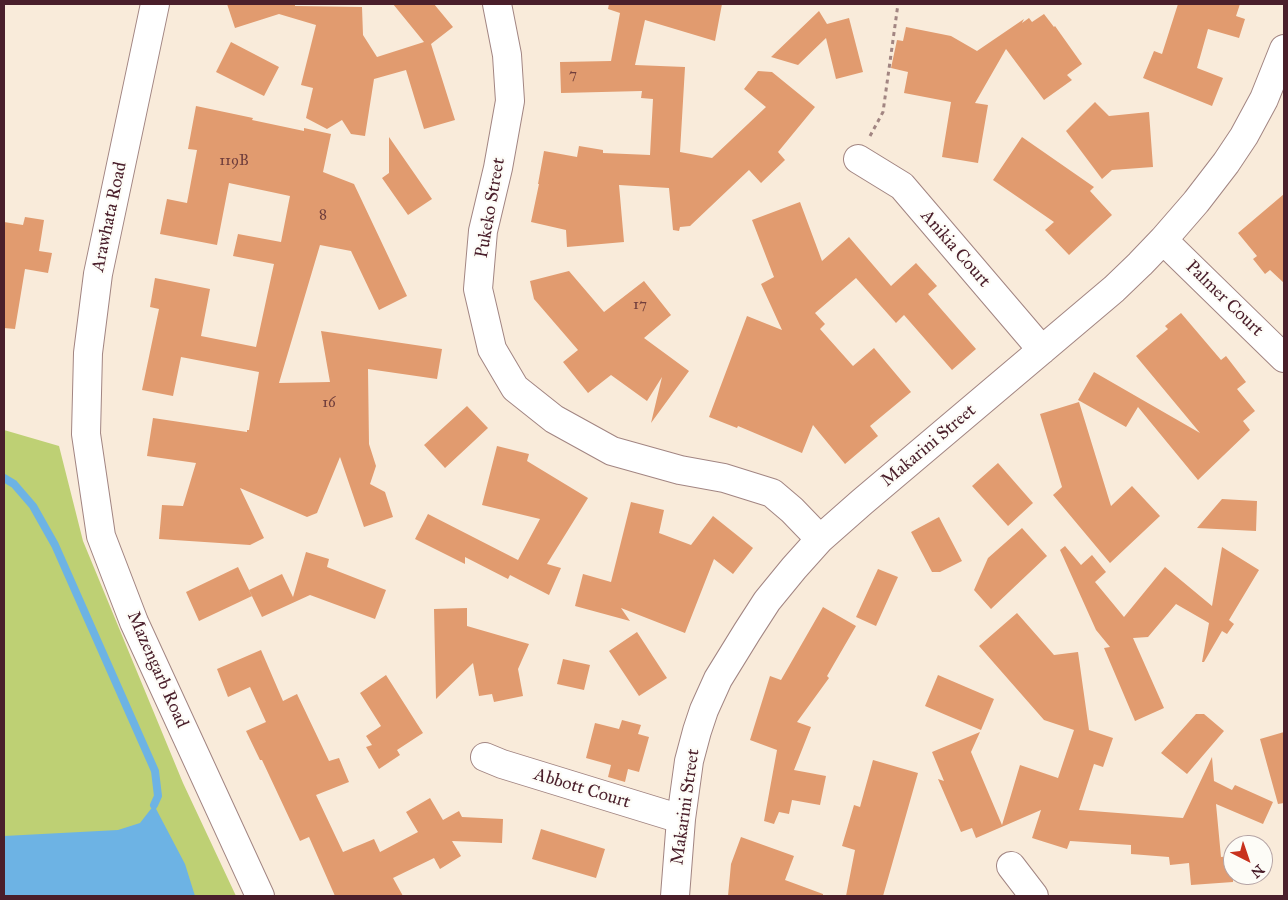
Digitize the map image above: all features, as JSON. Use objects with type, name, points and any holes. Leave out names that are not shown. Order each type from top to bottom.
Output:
[{"type":"street","name":"Arawhata Road","points":[[86,434],[88,353],[98,274],[155,4]]},
{"type":"street","name":"Pukeko Street","points":[[497,4],[507,55],[510,101],[498,168],[483,231],[478,289],[492,349],[515,388],[554,419],[612,451],[680,470],[724,478],[772,492],[820,539]]},
{"type":"street","name":"Makarini Street","points":[[675,896],[681,819],[689,761],[704,710],[718,679],[767,602],[820,539],[1114,288],[1163,240],[1196,202],[1244,136],[1264,99],[1284,49]]},
{"type":"street","name":"Anikia Court","points":[[858,159],[902,186],[1042,350]]},
{"type":"street","name":"Palmer Court","points":[[1163,240],[1284,358]]},
{"type":"street","name":"Mazengarb Road","points":[[86,434],[101,536],[134,622],[260,896]]},
{"type":"street","name":"Abbott Court","points":[[485,757],[502,764],[681,819]]},
{"type":"street","points":[[1011,866],[1034,896]]},
{"type":"path","points":[[858,159],[883,112],[898,4]]},
{"type":"green space","points":[[4,430],[59,446],[83,541],[183,783],[236,896],[4,896]]},
{"type":"water","points":[[154,805],[185,864],[195,896],[4,896],[4,836],[118,830],[140,823]]},
{"type":"building","points":[[227,4],[295,4],[295,6],[362,7],[363,35],[377,57],[424,42],[393,4],[434,4],[453,27],[431,44],[455,120],[424,129],[406,70],[374,79],[365,136],[351,134],[342,120],[327,129],[306,118],[313,88],[301,85],[316,25],[279,14],[235,28]]},
{"type":"building","points":[[609,4],[722,4],[715,41],[645,20],[635,65],[685,67],[680,152],[712,158],[766,107],[744,89],[758,71],[772,72],[815,107],[778,152],[785,160],[761,183],[749,170],[690,226],[680,227],[679,231],[673,230],[669,188],[619,185],[624,242],[567,247],[566,230],[531,222],[544,151],[577,157],[579,146],[603,150],[603,153],[650,155],[653,99],[641,98],[642,91],[561,93],[560,62],[611,61],[620,13],[608,9]]},
{"type":"building","points":[[1178,4],[1240,4],[1236,16],[1245,19],[1239,38],[1208,29],[1197,68],[1223,78],[1212,106],[1143,78],[1154,51],[1162,54]]},
{"type":"building","points":[[819,11],[827,24],[849,18],[863,72],[836,79],[826,38],[798,65],[771,57]]},
{"type":"building","points":[[1044,14],[1082,64],[1067,75],[1072,80],[1044,100],[1006,49],[975,103],[988,105],[978,163],[942,157],[951,102],[904,93],[908,72],[891,68],[897,40],[903,41],[906,27],[951,36],[977,51],[1024,19],[1022,23],[1029,18],[1032,22]]},
{"type":"building","points":[[231,42],[279,67],[264,96],[216,72]]},
{"type":"building","points":[[1095,102],[1109,116],[1149,112],[1153,167],[1112,170],[1102,179],[1066,131]]},
{"type":"building","points":[[196,106],[304,131],[304,128],[331,134],[323,172],[354,184],[407,296],[379,310],[351,251],[320,245],[279,383],[330,382],[321,331],[442,349],[437,379],[368,369],[369,444],[376,466],[370,484],[385,492],[393,517],[364,527],[340,457],[317,513],[307,517],[240,488],[264,538],[250,545],[159,539],[162,505],[183,506],[196,463],[147,456],[153,418],[247,432],[249,430],[259,372],[181,357],[173,396],[142,390],[159,309],[150,307],[155,278],[210,289],[201,336],[256,347],[274,264],[233,256],[238,234],[281,242],[290,196],[229,183],[217,245],[160,234],[167,199],[187,203],[197,150],[188,149]]},
{"type":"building","points":[[389,137],[432,199],[408,215],[382,178],[389,173]]},
{"type":"building","points":[[1022,137],[1094,187],[1090,191],[1112,215],[1069,255],[1045,230],[1054,222],[993,180]]},
{"type":"building","points":[[1284,194],[1284,283],[1270,270],[1265,274],[1253,259],[1257,256],[1238,233]]},
{"type":"building","points":[[800,202],[822,261],[849,237],[891,286],[916,263],[937,286],[928,294],[976,349],[952,370],[904,315],[896,323],[856,278],[815,313],[825,324],[820,329],[853,366],[874,348],[911,392],[870,426],[878,436],[845,464],[813,425],[802,453],[738,426],[737,428],[709,417],[747,316],[782,330],[761,284],[774,277],[752,220]]},
{"type":"building","points":[[25,217],[44,220],[39,251],[52,253],[48,273],[25,269],[15,329],[4,328],[4,222],[23,225]]},
{"type":"building","points":[[569,271],[604,312],[644,281],[671,315],[644,338],[689,371],[651,423],[662,377],[647,401],[611,375],[588,393],[563,362],[578,350],[534,299],[530,281]]},
{"type":"building","points":[[1181,313],[1221,360],[1226,356],[1246,382],[1237,389],[1255,411],[1243,421],[1250,430],[1198,480],[1138,407],[1126,427],[1078,400],[1094,372],[1200,433],[1136,356],[1168,329],[1165,326]]},
{"type":"building","points":[[1079,402],[1111,506],[1132,486],[1160,516],[1110,563],[1053,495],[1062,487],[1040,414]]},
{"type":"building","points":[[467,406],[488,428],[445,468],[424,445]]},
{"type":"building","points":[[497,446],[529,454],[527,461],[588,498],[547,564],[561,568],[549,595],[510,575],[508,579],[465,557],[465,564],[415,539],[428,514],[518,560],[540,519],[482,505]]},
{"type":"building","points":[[998,463],[1033,503],[1008,526],[972,486]]},
{"type":"building","points":[[1222,499],[1257,501],[1256,531],[1197,528]]},
{"type":"building","points":[[631,502],[664,510],[659,533],[691,545],[713,516],[753,548],[733,574],[714,559],[685,633],[621,608],[630,621],[575,606],[583,574],[611,582]]},
{"type":"building","points":[[939,517],[962,561],[940,572],[932,572],[911,532]]},
{"type":"building","points":[[1022,528],[1047,556],[991,609],[974,590],[988,558]]},
{"type":"building","points":[[1065,546],[1081,565],[1092,555],[1106,572],[1095,582],[1124,617],[1165,567],[1212,606],[1222,547],[1259,570],[1229,620],[1234,624],[1227,634],[1222,631],[1204,662],[1202,662],[1209,623],[1176,604],[1148,637],[1133,638],[1164,708],[1135,721],[1104,648],[1110,647],[1096,630],[1060,550]]},
{"type":"building","points":[[306,552],[329,559],[327,567],[386,590],[375,619],[310,595],[262,617],[249,590],[282,574],[293,597]]},
{"type":"building","points":[[238,567],[252,596],[199,621],[186,592]]},
{"type":"building","points":[[878,569],[898,577],[876,626],[856,617]]},
{"type":"building","points":[[823,607],[856,626],[827,676],[829,678],[797,722],[811,727],[794,770],[826,776],[820,805],[792,800],[789,814],[779,812],[774,824],[764,821],[777,750],[750,740],[770,676],[781,680]]},
{"type":"building","points":[[467,608],[467,626],[529,644],[518,669],[523,696],[494,702],[492,694],[479,696],[473,663],[436,699],[434,609]]},
{"type":"building","points":[[1017,613],[1054,655],[1078,652],[1089,730],[1113,738],[1103,767],[1094,764],[1079,810],[1183,818],[1212,757],[1214,781],[1232,790],[1235,785],[1273,802],[1263,824],[1216,804],[1221,857],[1223,857],[1223,883],[1191,885],[1189,863],[1170,865],[1169,857],[1131,854],[1131,845],[1070,841],[1067,849],[1032,838],[1041,810],[976,838],[972,828],[961,832],[938,779],[944,781],[932,752],[980,732],[971,752],[1002,825],[1020,765],[1058,778],[1074,730],[1044,720],[979,646]]},
{"type":"building","points":[[637,632],[667,678],[639,696],[609,651]]},
{"type":"building","points":[[261,650],[283,701],[297,694],[329,761],[339,758],[349,782],[316,795],[343,852],[374,839],[380,852],[418,832],[406,812],[430,798],[443,820],[459,811],[462,817],[503,819],[502,843],[452,841],[461,856],[440,869],[434,858],[393,878],[403,896],[335,896],[309,837],[300,841],[262,760],[260,760],[246,731],[266,722],[250,687],[228,697],[217,669]]},
{"type":"building","points":[[563,659],[590,665],[584,690],[557,684]]},
{"type":"building","points":[[386,675],[423,733],[397,750],[400,755],[379,769],[366,747],[372,745],[366,736],[381,726],[360,693]]},
{"type":"building","points":[[938,675],[994,699],[981,730],[925,706]]},
{"type":"building","points":[[1196,714],[1204,714],[1224,731],[1187,774],[1161,753]]},
{"type":"building","points":[[622,720],[641,725],[638,734],[649,737],[639,772],[628,769],[625,782],[608,777],[611,765],[586,758],[595,723],[619,729]]},
{"type":"building","points":[[1284,732],[1284,803],[1278,804],[1260,739]]},
{"type":"building","points":[[873,760],[918,773],[883,896],[846,896],[855,850],[842,846],[854,805],[860,807]]},
{"type":"building","points":[[541,829],[605,849],[596,878],[532,859]]},
{"type":"building","points":[[741,837],[794,856],[785,880],[823,894],[823,896],[728,896],[731,864]]},
{"type":"waterway","points":[[4,478],[14,484],[33,506],[55,545],[155,771],[158,796],[154,805]]}]
